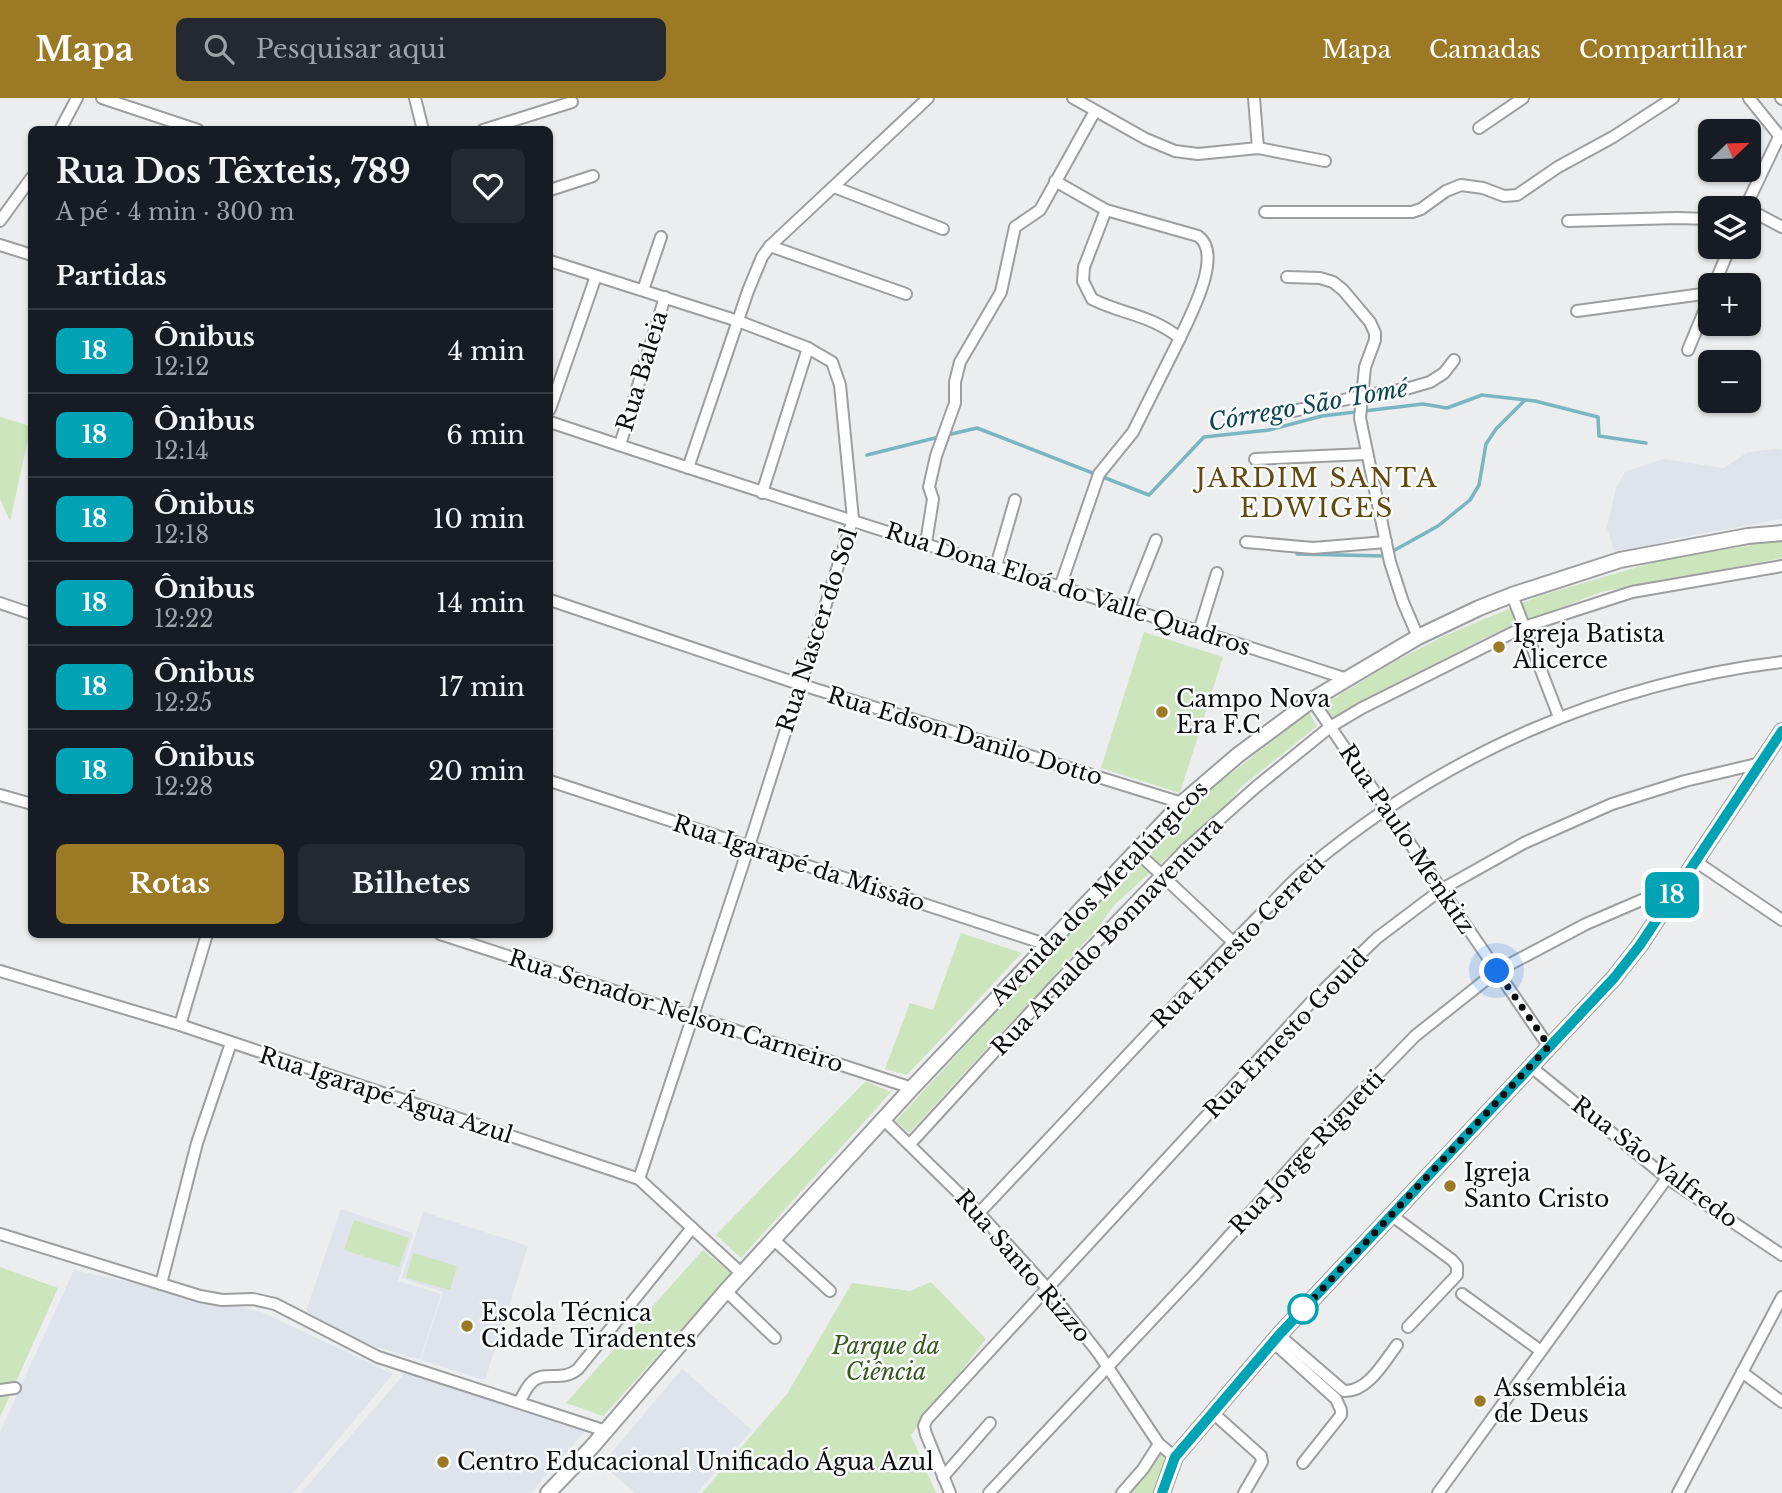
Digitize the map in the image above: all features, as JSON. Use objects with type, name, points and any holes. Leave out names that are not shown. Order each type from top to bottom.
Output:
[{"type":"main road","name":"Avenida dos Metalúrgicos","points":[[1748,536],[1782,525]]},
{"type":"main road","name":"Avenida dos Metalúrgicos","points":[[548,1493],[606,1431],[726,1291],[883,1119],[1182,803],[1238,755],[1312,700],[1418,637],[1511,595],[1620,560],[1748,536],[1782,533]]},
{"type":"main road","points":[[1162,1493],[1175,1457],[1276,1338],[1614,978],[1640,945],[1782,731]]},
{"type":"street","points":[[62,126],[77,98]]},
{"type":"street","points":[[102,98],[186,126]]},
{"type":"street","points":[[415,98],[422,126]]},
{"type":"street","points":[[688,468],[762,257],[770,246],[928,98]]},
{"type":"street","points":[[1073,98],[1146,139],[1175,151],[1198,154],[1258,148],[1325,161]]},
{"type":"street","points":[[1254,98],[1258,148]]},
{"type":"street","points":[[1479,128],[1523,98]]},
{"type":"street","points":[[1265,212],[1412,212],[1461,185],[1483,188],[1504,197],[1517,195],[1558,167],[1606,141],[1673,98]]},
{"type":"street","points":[[1749,98],[1780,138],[1753,196]]},
{"type":"street","points":[[496,126],[572,102]]},
{"type":"street","points":[[926,543],[933,499],[929,487],[936,456],[955,403],[955,382],[960,362],[1001,292],[1015,227],[1040,210],[1095,111]]},
{"type":"street","points":[[553,189],[593,176]]},
{"type":"street","points":[[1055,181],[1105,210],[1198,236],[1205,240],[1208,247],[1203,288],[1133,432],[1099,474],[1060,587]]},
{"type":"street","points":[[0,221],[28,182]]},
{"type":"street","points":[[834,187],[943,229]]},
{"type":"street","points":[[1105,210],[1084,267],[1083,281],[1092,299],[1152,320],[1180,338]]},
{"type":"street","points":[[1761,216],[1782,227]]},
{"type":"street","points":[[1568,221],[1698,219]]},
{"type":"street","points":[[643,290],[661,237]]},
{"type":"street","points":[[0,245],[28,254]]},
{"type":"street","points":[[770,246],[906,293]]},
{"type":"street","name":"Rua Nascer do Sol","points":[[553,262],[738,321],[827,358],[836,368],[839,377],[853,519],[639,1179]]},
{"type":"street","points":[[553,400],[596,276]]},
{"type":"street","points":[[1287,277],[1320,278],[1333,282],[1370,322],[1375,340],[1365,367],[1360,418],[1386,542],[1402,602],[1418,637]]},
{"type":"street","points":[[1577,311],[1698,296]]},
{"type":"street","name":"Rua Baleia","points":[[620,445],[665,298]]},
{"type":"street","points":[[1688,350],[1698,325]]},
{"type":"street","points":[[762,493],[808,348]]},
{"type":"street","points":[[1271,416],[1360,401],[1430,382],[1444,373],[1454,360]]},
{"type":"street","name":"Rua Dona Eloá do Valle Quadros","points":[[553,423],[762,493],[853,519],[1347,679]]},
{"type":"street","points":[[1255,459],[1366,454]]},
{"type":"street","points":[[996,566],[1015,500]]},
{"type":"street","points":[[1129,608],[1156,540]]},
{"type":"street","points":[[1246,542],[1313,548],[1386,542]]},
{"type":"street","name":"Rua Arnaldo Bonnaventura","points":[[910,1144],[1184,851],[1256,786],[1330,727],[1362,708],[1524,627],[1632,593],[1782,566]]},
{"type":"street","points":[[1199,631],[1217,573]]},
{"type":"street","points":[[1511,595],[1559,717]]},
{"type":"street","name":"Rua Edson Danilo Dotto","points":[[553,601],[799,684],[1182,803]]},
{"type":"street","points":[[0,603],[28,613]]},
{"type":"street","name":"Rua Ernesto Cerreti","points":[[979,1213],[1305,869],[1385,808],[1465,760],[1559,717],[1682,678],[1782,663]]},
{"type":"street","name":"Rua Paulo Menkitz","points":[[1312,700],[1549,1046]]},
{"type":"street","name":"Rua Ernesto Gould","points":[[943,1477],[926,1434],[924,1426],[927,1419],[1314,999],[1377,938],[1442,889],[1524,843],[1612,804],[1685,781],[1761,763]]},
{"type":"street","name":"Rua Igarapé da Missão","points":[[553,782],[1048,945]]},
{"type":"street","points":[[0,794],[28,803]]},
{"type":"street","points":[[1136,851],[1233,942]]},
{"type":"street","points":[[1695,860],[1782,920]]},
{"type":"street","name":"Rua Jorge Riguetti","points":[[989,1493],[1206,1263],[1325,1129],[1415,1036],[1497,971],[1586,924],[1679,884]]},
{"type":"street","points":[[180,1025],[206,938]]},
{"type":"street","name":"Rua Senador Nelson Carneiro","points":[[452,938],[912,1088]]},
{"type":"street","name":"Rua Igarapé Água Azul","points":[[0,971],[180,1025],[639,1179],[742,1274]]},
{"type":"street","points":[[161,1284],[197,1143],[231,1043]]},
{"type":"street","name":"Rua São Valfredo","points":[[1530,1066],[1668,1178],[1782,1255]]},
{"type":"street","name":"Rua Santo Rizzo","points":[[883,1119],[979,1213],[1048,1289],[1108,1367],[1159,1444],[1175,1457]]},
{"type":"street","points":[[1438,1493],[1668,1178]]},
{"type":"street","points":[[1391,1215],[1457,1266],[1457,1275],[1408,1327]]},
{"type":"street","points":[[519,1402],[537,1378],[566,1377],[578,1368],[692,1228]]},
{"type":"street","points":[[0,1234],[222,1300],[253,1299],[275,1304],[379,1357],[606,1431]]},
{"type":"street","points":[[774,1240],[830,1290]]},
{"type":"street","points":[[726,1291],[775,1338]]},
{"type":"street","points":[[1462,1294],[1541,1352]]},
{"type":"street","points":[[1678,1493],[1782,1297]]},
{"type":"street","points":[[1276,1338],[1344,1391],[1367,1382],[1397,1345]]},
{"type":"street","points":[[1276,1338],[1336,1399],[1341,1410],[1341,1415],[1303,1463]]},
{"type":"street","points":[[1742,1372],[1782,1402]]},
{"type":"street","points":[[0,1391],[15,1388]]},
{"type":"street","points":[[1212,1412],[1261,1456],[1262,1462],[1244,1493]]},
{"type":"street","points":[[950,1493],[943,1477],[990,1423]]},
{"type":"street","points":[[1122,1493],[1143,1469],[1159,1444]]},
{"type":"shaded area","points":[[1782,450],[1782,519],[1677,538],[1616,555],[1607,528],[1616,488],[1625,472],[1663,459],[1724,468],[1748,452]]},
{"type":"shaded area","points":[[341,1209],[413,1233],[398,1281],[441,1294],[420,1360],[359,1341],[306,1311]]},
{"type":"shaded area","name":"Escola Técnica Cidade Tiradentes","points":[[423,1212],[528,1246],[485,1380],[421,1360],[443,1292],[402,1278]]},
{"type":"shaded area","points":[[74,1270],[259,1311],[393,1374],[293,1493],[0,1493],[0,1432]]},
{"type":"shaded area","points":[[682,1369],[752,1430],[697,1493],[635,1493],[602,1464]]},
{"type":"shaded area","name":"Centro Educacional Unificado Água Azul","points":[[406,1372],[585,1431],[531,1493],[301,1493]]},
{"type":"green space","points":[[0,417],[28,425],[28,440],[10,521],[0,499]]},
{"type":"green space","points":[[1782,540],[1782,558],[1601,592],[1491,635],[1332,718],[1323,705],[1394,662],[1444,636],[1542,595],[1662,560]]},
{"type":"green space","name":"Campo Nova Era F.C","points":[[1144,632],[1223,657],[1180,793],[1101,768]]},
{"type":"green space","points":[[1309,712],[1317,726],[1241,787],[1225,806],[1114,905],[1098,928],[909,1133],[896,1121],[1044,960],[1204,795]]},
{"type":"green space","points":[[961,933],[1022,953],[907,1075],[885,1069],[910,1003],[933,1010]]},
{"type":"green space","points":[[866,1081],[891,1092],[741,1258],[716,1235]]},
{"type":"green space","points":[[354,1220],[409,1238],[399,1267],[344,1250]]},
{"type":"green space","points":[[703,1250],[732,1274],[603,1416],[566,1403]]},
{"type":"green space","points":[[413,1253],[457,1266],[450,1290],[406,1278]]},
{"type":"green space","points":[[0,1267],[58,1288],[0,1417]]},
{"type":"green space","name":"Parque da Ciência","points":[[931,1282],[986,1339],[911,1435],[936,1493],[702,1493],[787,1394],[852,1283],[910,1291]]},
{"type":"green space","points":[[1158,1449],[1171,1457],[1161,1493],[1127,1493]]},
{"type":"waterway","name":"Córrego São Tomé","points":[[947,435],[977,428],[1149,495],[1204,437],[1269,430],[1322,416],[1423,404],[1447,408],[1482,395],[1535,401],[1598,417],[1599,436],[1646,443]]},
{"type":"waterway","points":[[1297,554],[1384,556],[1438,526],[1470,500],[1479,485],[1486,444],[1496,429],[1525,400]]},
{"type":"waterway","name":"Córrego São Tomé","points":[[867,455],[939,437]]},
{"type":"bus line","name":"18","points":[[1162,1493],[1175,1457],[1279,1335],[1614,978],[1640,945],[1782,731]]},
{"type":"place","name":"Igreja Batista Alicerce","points":[[1499,647]]},
{"type":"place","name":"Campo Nova Era F.C","points":[[1162,712]]},
{"type":"place","name":"Igreja Santo Cristo","points":[[1450,1186]]},
{"type":"place","name":"Escola Técnica Cidade Tiradentes","points":[[467,1326]]},
{"type":"place","name":"Assembléia de Deus","points":[[1480,1401]]},
{"type":"place","name":"Centro Educacional Unificado Água Azul","points":[[443,1462]]},
{"type":"district","name":"JARDIM SANTA EDWIGES","points":[[1317,493]]},
{"type":"route","points":[[1303,1309],[1296,1317],[1549,1046],[1497,971]]}]
